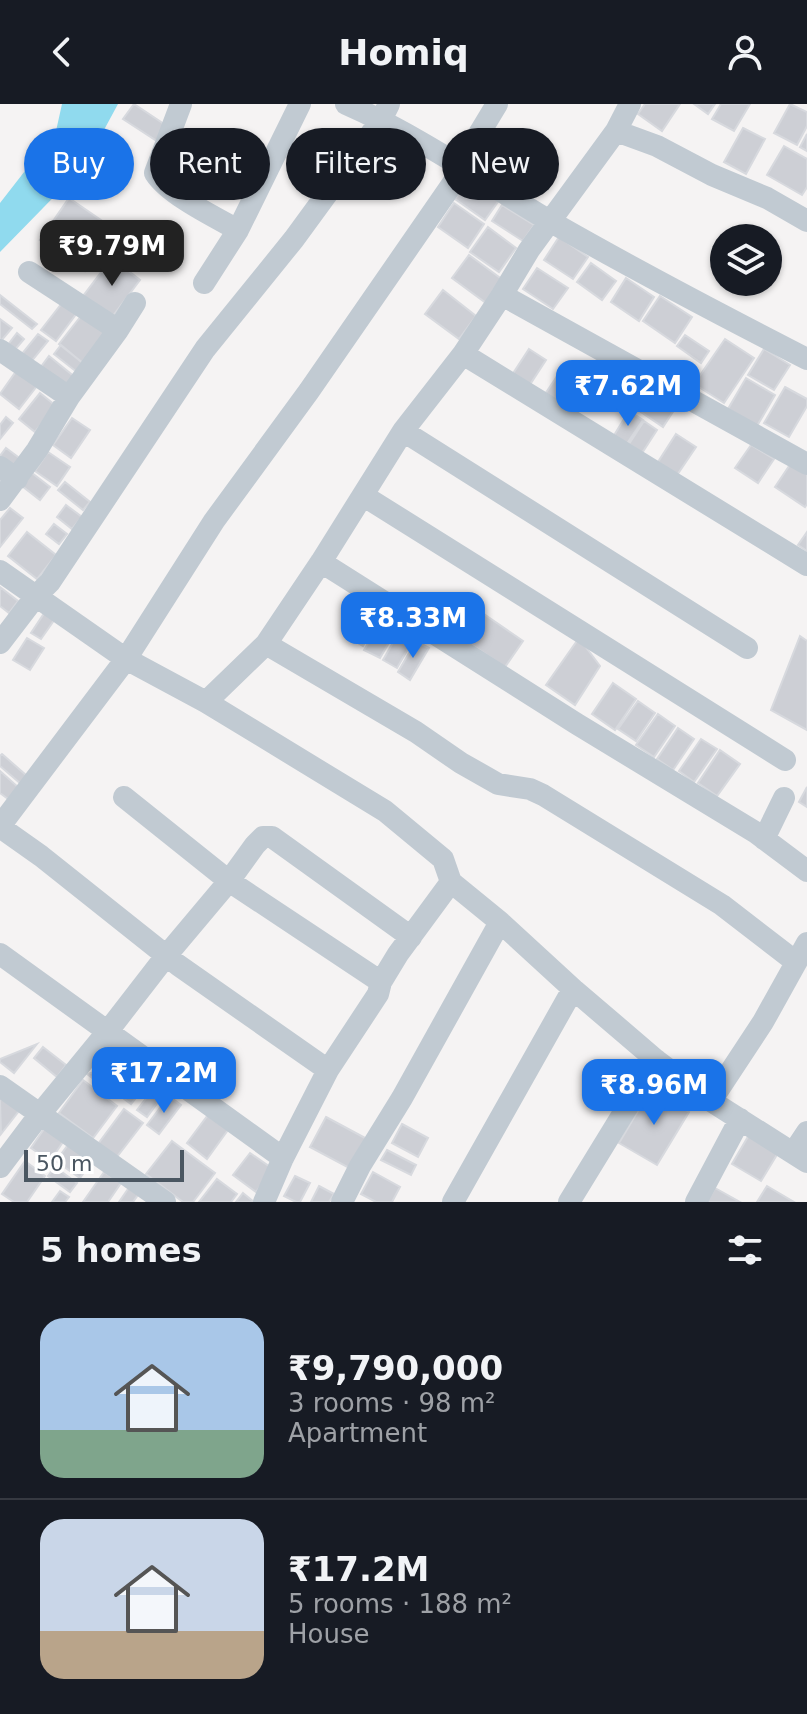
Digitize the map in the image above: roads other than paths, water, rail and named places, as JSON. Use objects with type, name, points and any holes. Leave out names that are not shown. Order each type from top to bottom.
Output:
[{"type":"street","points":[[181,104],[155,173],[159,180],[196,207],[238,230]]},
{"type":"street","points":[[204,283],[238,230],[300,104]]},
{"type":"street","points":[[346,104],[385,112],[442,152]]},
{"type":"street","points":[[483,128],[497,104]]},
{"type":"street","points":[[206,702],[266,644],[403,431],[463,354],[529,250],[616,131],[630,104]]},
{"type":"street","points":[[0,643],[50,582],[205,349],[294,239],[385,112]]},
{"type":"street","points":[[616,131],[657,146],[712,175],[767,198],[807,221]]},
{"type":"street","points":[[328,1070],[166,956],[0,826],[126,659],[214,521],[309,391],[442,199]]},
{"type":"street","points":[[517,200],[680,295],[807,359]]},
{"type":"street","points":[[29,272],[118,330]]},
{"type":"street","points":[[502,295],[807,464]]},
{"type":"street","points":[[0,500],[8,473],[37,450],[69,397],[135,303]]},
{"type":"street","points":[[0,350],[69,397]]},
{"type":"street","points":[[463,354],[807,565]]},
{"type":"street","points":[[403,431],[747,648]]},
{"type":"street","points":[[364,496],[785,760]]},
{"type":"street","points":[[321,562],[764,839],[807,871]]},
{"type":"street","points":[[0,571],[126,659],[206,702],[385,811],[443,859],[451,882],[656,1060],[711,1101],[800,1158],[807,1132]]},
{"type":"street","points":[[266,644],[498,784],[530,789],[543,795],[747,923],[802,953],[763,1022],[711,1101]]},
{"type":"street","points":[[124,797],[229,881],[381,982]]},
{"type":"street","points":[[764,839],[784,798]]},
{"type":"street","points":[[0,1167],[263,837],[272,837],[411,937]]},
{"type":"street","points":[[264,1202],[328,1070],[378,994],[381,982],[451,882]]},
{"type":"street","points":[[342,1202],[500,922]]},
{"type":"street","points":[[0,954],[283,1158]]},
{"type":"street","points":[[453,1202],[573,989]]},
{"type":"street","points":[[569,1202],[656,1060]]},
{"type":"street","points":[[0,1086],[165,1202]]},
{"type":"street","points":[[696,1202],[740,1119]]},
{"type":"water","points":[[62,104],[118,104],[105,128],[57,128]]},
{"type":"water","points":[[24,172],[24,200],[51,200],[0,252],[0,203]]}]
